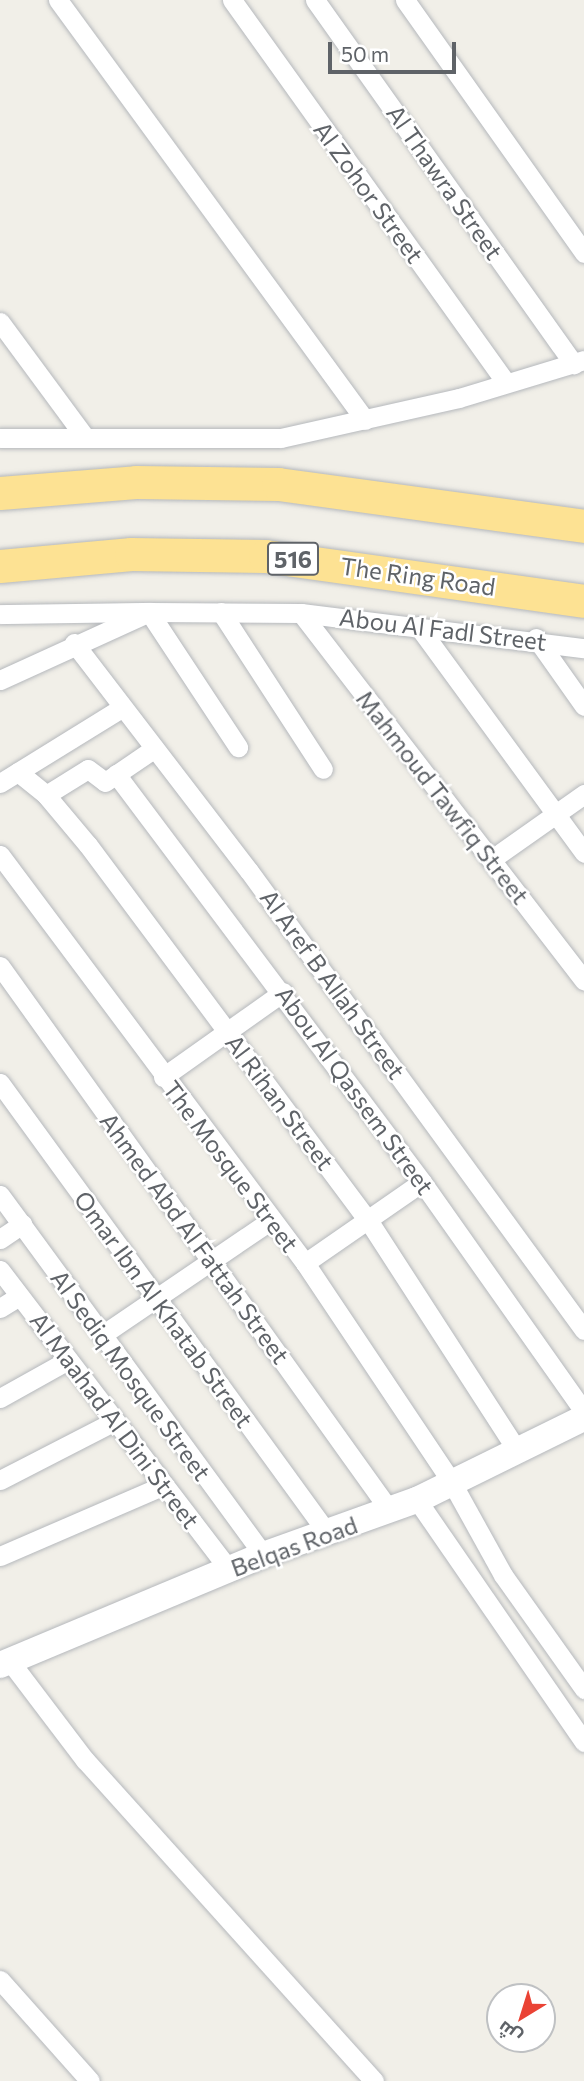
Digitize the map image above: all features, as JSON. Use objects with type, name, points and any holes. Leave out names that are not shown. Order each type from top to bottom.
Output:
[{"type":"highway","points":[[0,493],[136,482],[278,484],[584,526]]},
{"type":"highway","name":"The Ring Road","points":[[0,565],[131,554],[265,556],[584,601]]},
{"type":"main road","name":"Belqas Road","points":[[5,1662],[263,1555],[417,1500],[584,1418]]},
{"type":"street","points":[[58,0],[365,420]]},
{"type":"street","name":"Al Zohor Street","points":[[232,0],[506,383]]},
{"type":"street","name":"Al Thawra Street","points":[[315,0],[579,362]]},
{"type":"street","points":[[405,0],[584,253]]},
{"type":"street","points":[[0,322],[84,436]]},
{"type":"street","points":[[2,436],[281,438],[365,420],[579,362]]},
{"type":"street","points":[[0,680],[74,643],[149,612],[238,747]]},
{"type":"street","points":[[221,612],[323,769]]},
{"type":"street","name":"Abou Al Fadl Street","points":[[0,614],[301,613],[536,638],[584,648]]},
{"type":"street","name":"Mahmoud Tawfiq Street","points":[[301,613],[584,981]]},
{"type":"street","points":[[418,626],[584,853]]},
{"type":"street","points":[[536,638],[584,706]]},
{"type":"street","name":"Al Aref B Allah Street","points":[[74,643],[120,709],[249,871],[584,1330]]},
{"type":"street","points":[[0,783],[120,709]]},
{"type":"street","points":[[46,795],[88,769],[102,782],[152,750]]},
{"type":"street","name":"Al Rihan Street","points":[[18,772],[46,795],[368,1220],[518,1452]]},
{"type":"street","name":"Abou Al Qassem Street","points":[[116,774],[283,992],[422,1182],[584,1412]]},
{"type":"street","points":[[492,859],[584,794]]},
{"type":"street","name":"The Mosque Street","points":[[0,855],[305,1264],[452,1483],[503,1575],[584,1689]]},
{"type":"street","name":"Ahmed Abd Al Fattah Street","points":[[0,966],[390,1511]]},
{"type":"street","points":[[163,1077],[283,992]]},
{"type":"street","name":"Omar Ibn Al Khatab Street","points":[[0,1083],[328,1534]]},
{"type":"street","points":[[305,1264],[422,1182]]},
{"type":"street","name":"Al Sediq Mosque Street","points":[[0,1195],[263,1555]]},
{"type":"street","points":[[102,1335],[271,1220]]},
{"type":"street","points":[[0,1239],[22,1224]]},
{"type":"street","name":"Al Maahad Al Dini Street","points":[[0,1270],[229,1570]]},
{"type":"street","points":[[0,1308],[19,1296]]},
{"type":"street","points":[[0,1398],[68,1360]]},
{"type":"street","points":[[0,1480],[115,1421]]},
{"type":"street","points":[[0,1556],[164,1485]]},
{"type":"street","points":[[417,1500],[584,1742]]},
{"type":"street","points":[[5,1662],[102,1779],[374,2081]]},
{"type":"street","points":[[0,1980],[90,2081]]}]
